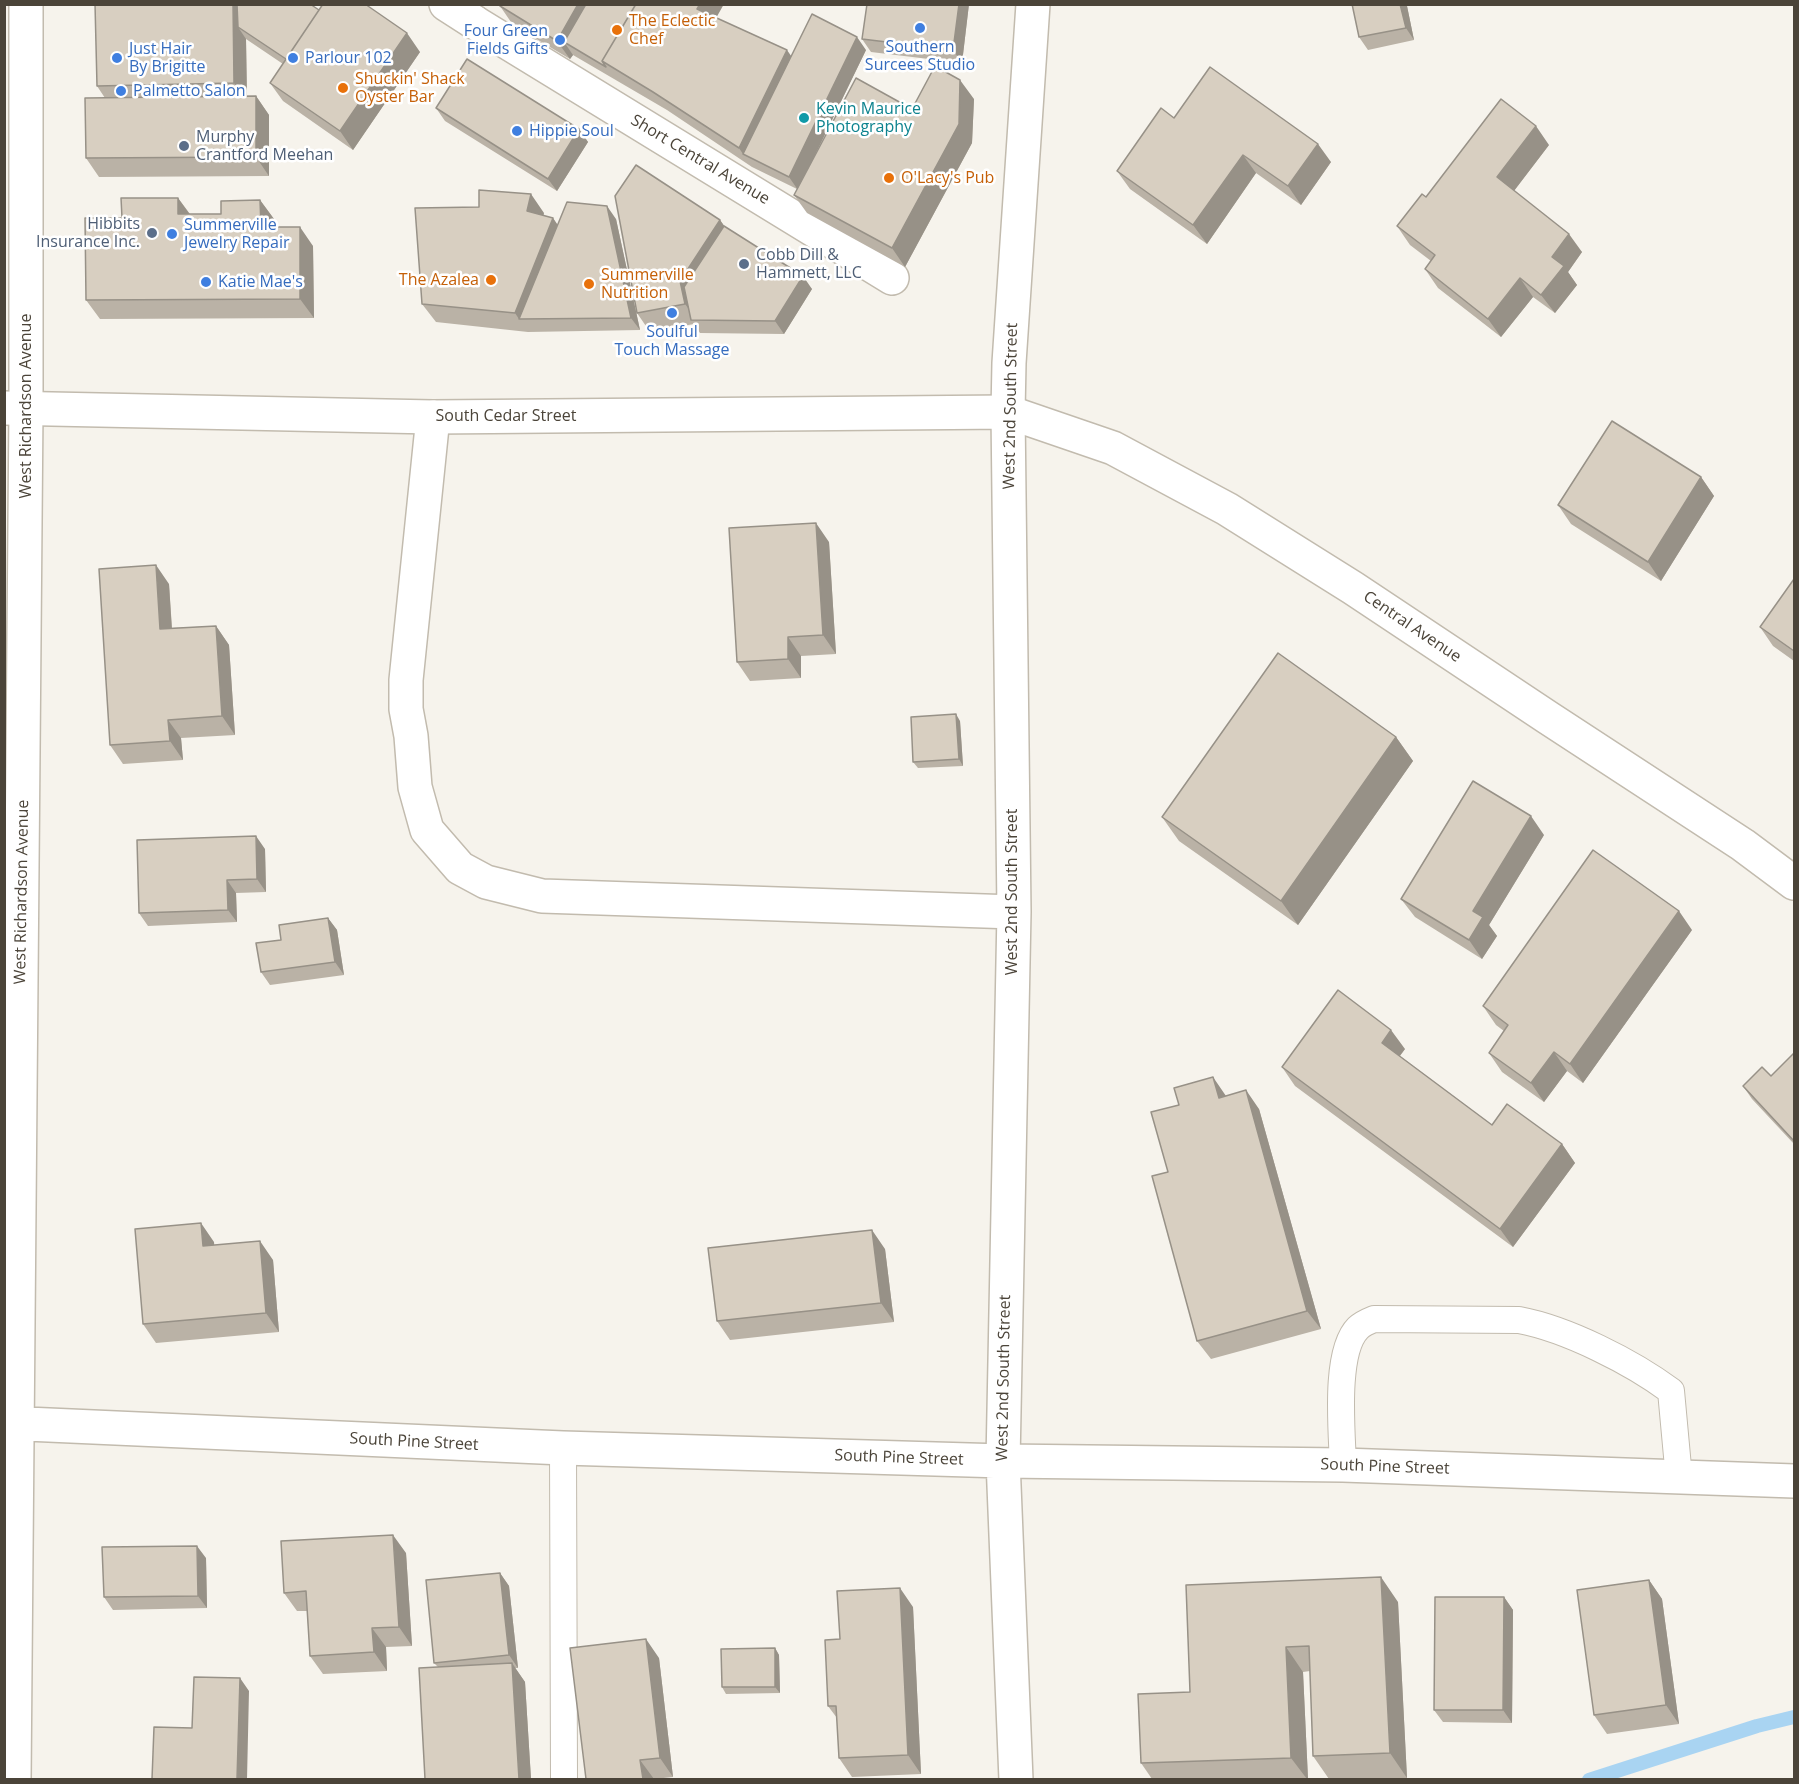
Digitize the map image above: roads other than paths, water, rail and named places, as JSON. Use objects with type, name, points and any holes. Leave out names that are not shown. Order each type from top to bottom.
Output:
[{"type":"street","name":"West Richardson Avenue","points":[[14,1779],[11,1423],[15,408],[26,4]]},
{"type":"street","name":"West 2nd South Street","points":[[1016,1779],[1002,1461],[1014,912],[1008,412],[1009,363],[1033,4]]},
{"type":"street","name":"Short Central Avenue","points":[[459,10],[892,278]]},
{"type":"street","name":"South Cedar Street","points":[[15,408],[433,417],[1008,412]]},
{"type":"street","name":"Central Avenue","points":[[1008,412],[1113,448],[1227,509],[1353,588],[1743,845],[1794,883]]},
{"type":"street","points":[[433,417],[406,680],[406,709],[411,736],[415,787],[427,830],[460,868],[486,882],[542,896],[1014,912]]},
{"type":"street","name":"South Pine Street","points":[[11,1423],[562,1448],[1002,1461],[1343,1465],[1794,1481]]},
{"type":"lane","points":[[1343,1465],[1342,1373],[1349,1339],[1359,1326],[1374,1319],[1519,1320],[1542,1324],[1617,1358],[1671,1391],[1679,1478]]},
{"type":"lane","points":[[562,1448],[564,1779]]},
{"type":"waterway","points":[[1589,1780],[1757,1726],[1794,1717]]},
{"type":"place","name":"Southern Surcees Studio","points":[[920,28]]},
{"type":"place","name":"The Eclectic Chef","points":[[617,30]]},
{"type":"place","name":"Four Green Fields Gifts","points":[[560,40]]},
{"type":"place","name":"Just Hair By Brigitte","points":[[117,58]]},
{"type":"place","name":"Parlour 102","points":[[293,58]]},
{"type":"place","name":"Shuckin' Shack Oyster Bar","points":[[343,88]]},
{"type":"place","name":"Palmetto Salon","points":[[121,91]]},
{"type":"place","name":"Kevin Maurice Photography","points":[[804,118]]},
{"type":"place","name":"Hippie Soul","points":[[517,131]]},
{"type":"place","name":"Murphy Crantford Meehan","points":[[184,146]]},
{"type":"place","name":"O'Lacy's Pub","points":[[889,178]]},
{"type":"place","name":"Hibbits Insurance Inc.","points":[[152,233]]},
{"type":"place","name":"Summerville Jewelry Repair","points":[[172,234]]},
{"type":"place","name":"Cobb Dill & Hammett, LLC","points":[[744,264]]},
{"type":"place","name":"The Azalea","points":[[491,280]]},
{"type":"place","name":"Katie Mae's","points":[[206,282]]},
{"type":"place","name":"Summerville Nutrition","points":[[589,284]]},
{"type":"place","name":"Soulful Touch Massage","points":[[672,313]]}]
